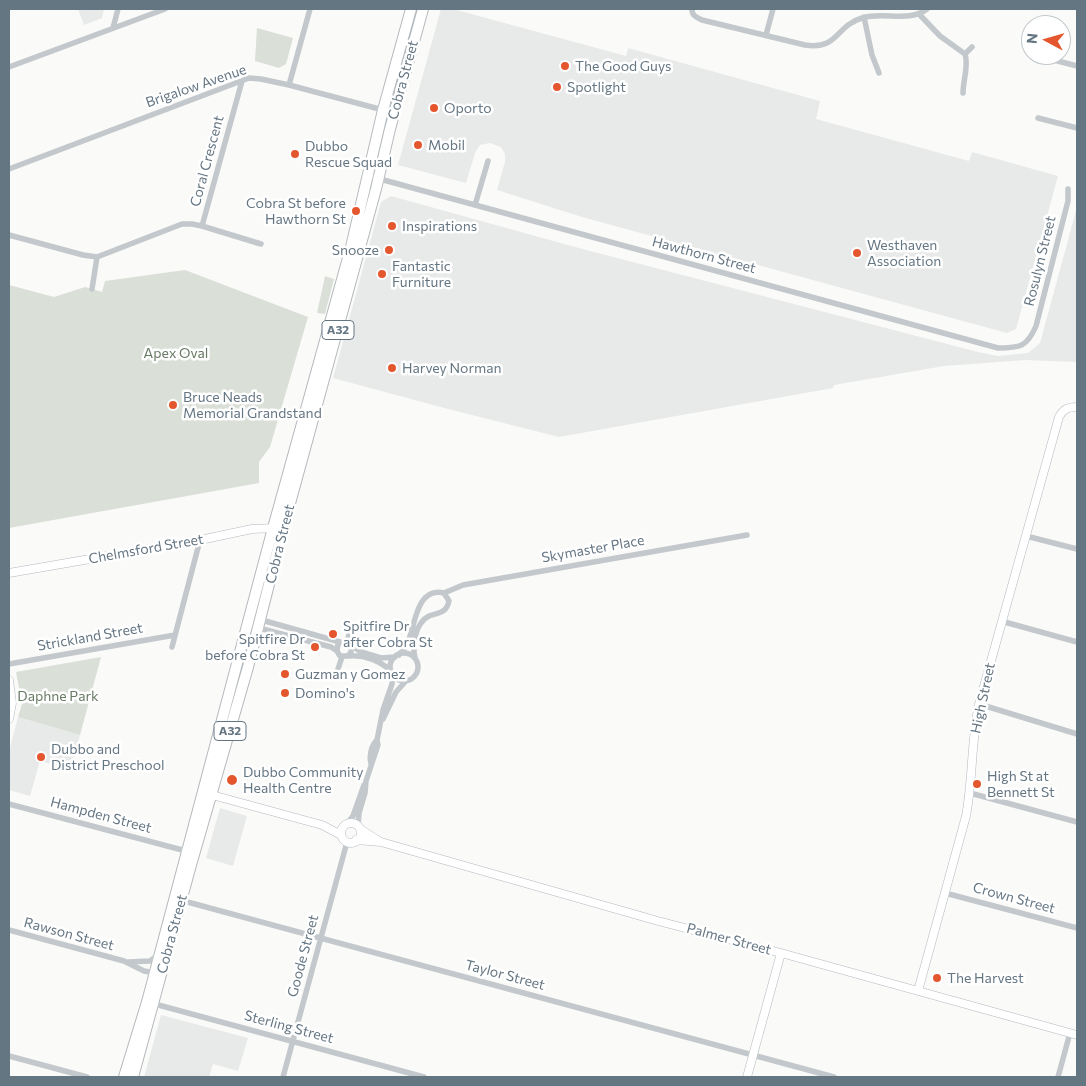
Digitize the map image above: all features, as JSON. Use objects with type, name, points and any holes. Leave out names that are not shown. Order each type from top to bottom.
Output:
[{"type":"highway","name":"Cobra Street","points":[[374,177],[383,110],[410,9]]},
{"type":"highway","name":"Cobra Street","points":[[133,1077],[164,951],[182,900],[191,866],[202,812],[249,621],[278,529],[340,288],[396,106],[423,9]]},
{"type":"highway","name":"Cobra Street","points":[[212,795],[260,624],[278,529]]},
{"type":"highway","points":[[202,812],[203,800],[212,795]]},
{"type":"highway","name":"Cobra Street","points":[[124,1077],[150,1003],[154,973],[164,951],[186,851],[202,812]]},
{"type":"highway","points":[[186,851],[191,858],[191,866]]},
{"type":"street","points":[[113,28],[118,9]]},
{"type":"street","points":[[9,67],[165,9]]},
{"type":"street","points":[[289,85],[310,9]]},
{"type":"street","points":[[692,9],[695,17],[702,20],[805,45],[820,46],[833,41],[847,25],[864,17],[919,14],[927,9]]},
{"type":"street","points":[[766,34],[772,9]]},
{"type":"street","points":[[919,14],[940,36],[965,54],[967,66],[963,80],[963,93]]},
{"type":"street","points":[[864,17],[872,56],[879,73]]},
{"type":"street","points":[[965,54],[972,48]]},
{"type":"street","name":"Brigalow Avenue","points":[[9,169],[250,78],[289,85],[383,110]]},
{"type":"street","name":"Coral Crescent","points":[[97,257],[182,224],[202,226],[242,81]]},
{"type":"street","points":[[383,110],[396,106]]},
{"type":"street","points":[[1038,118],[1077,128]]},
{"type":"street","points":[[476,205],[488,161]]},
{"type":"street","name":"Hawthorn Street","points":[[374,177],[990,347],[1018,347],[1031,339]]},
{"type":"street","name":"Rosulyn Street","points":[[1031,339],[1068,201],[1068,189]]},
{"type":"street","points":[[202,226],[261,244]]},
{"type":"street","points":[[9,235],[97,257],[92,289]]},
{"type":"street","name":"High Street","points":[[918,991],[966,816],[970,793],[976,719],[1001,621],[1059,417],[1069,407],[1077,407]]},
{"type":"street","name":"Chelmsford Street","points":[[9,573],[200,540],[252,529],[278,529]]},
{"type":"street","name":"Skymaster Place","points":[[397,656],[406,645],[417,610],[422,602],[432,594],[444,593],[462,585],[747,535]]},
{"type":"street","points":[[1026,536],[1077,550]]},
{"type":"street","points":[[172,647],[200,540]]},
{"type":"street","points":[[382,721],[396,692],[417,674],[418,666],[415,658],[414,644],[418,629],[426,618],[446,609],[449,601],[444,593]]},
{"type":"street","points":[[249,621],[331,647],[345,656],[354,655],[376,661],[385,666],[399,680],[407,681]]},
{"type":"street","points":[[1001,621],[1077,642]]},
{"type":"street","points":[[260,624],[346,643],[362,652],[377,657],[408,654],[415,658]]},
{"type":"street","points":[[346,643],[352,624]]},
{"type":"street","name":"Strickland Street","points":[[9,664],[175,635]]},
{"type":"street","points":[[337,651],[337,646],[346,643]]},
{"type":"street","points":[[337,672],[345,656],[352,650],[346,643]]},
{"type":"street","points":[[341,835],[345,825],[353,816],[374,760],[383,710],[392,684],[391,664],[397,656]]},
{"type":"street","points":[[9,680],[12,703],[9,719]]},
{"type":"street","points":[[979,704],[1077,734]]},
{"type":"street","points":[[212,795],[322,825],[341,835],[347,842],[356,840],[360,835],[360,813],[366,781]]},
{"type":"street","points":[[970,793],[1077,822]]},
{"type":"street","name":"Hampden Street","points":[[9,804],[186,851]]},
{"type":"street","points":[[322,825],[355,824],[359,828]]},
{"type":"street","name":"Palmer Street","points":[[359,828],[381,842]]},
{"type":"street","name":"Palmer Street","points":[[356,840],[381,842],[649,918],[1074,1034]]},
{"type":"street","name":"Goode Street","points":[[283,1077],[347,842]]},
{"type":"street","name":"Crown Street","points":[[945,892],[1077,928]]},
{"type":"street","points":[[172,908],[176,902],[182,900]]},
{"type":"street","name":"Taylor Street","points":[[182,900],[834,1077]]},
{"type":"street","name":"Rawson Street","points":[[9,930],[124,961],[154,973]]},
{"type":"street","name":"Rawson Street","points":[[124,961],[150,961],[164,951]]},
{"type":"street","points":[[747,1077],[781,953]]},
{"type":"street","name":"Sterling Street","points":[[150,1003],[424,1077]]},
{"type":"street","points":[[1058,1077],[1074,1034]]},
{"type":"street","points":[[9,1056],[86,1077]]},
{"type":"shaded area","points":[[78,9],[104,9],[102,18],[84,25]]},
{"type":"shaded area","points":[[441,9],[453,9],[626,56],[628,48],[820,101],[816,119],[969,161],[972,152],[1058,176],[1016,329],[1007,333],[582,217],[497,190],[505,162],[505,154],[501,147],[490,143],[480,145],[475,153],[466,183],[398,165]]},
{"type":"shaded area","points":[[391,196],[575,247],[998,356],[1028,353],[1040,343],[1077,207],[1077,362],[1025,360],[944,366],[834,385],[833,388],[559,437],[333,378],[381,202]]},
{"type":"shaded area","name":"Dubbo and District Preschool","points":[[18,717],[80,735],[70,769],[40,761],[30,796],[9,790],[9,752]]},
{"type":"shaded area","points":[[220,808],[247,816],[233,866],[206,858]]},
{"type":"shaded area","points":[[161,1015],[248,1038],[238,1071],[213,1064],[209,1077],[144,1077]]},
{"type":"green space","points":[[257,28],[293,38],[286,64],[279,68],[255,61]]},
{"type":"green space","name":"Apex Oval","points":[[185,270],[308,317],[270,447],[259,462],[259,483],[9,528],[9,285],[54,297],[85,287],[102,292],[105,281]]},
{"type":"green space","points":[[325,276],[334,279],[325,314],[317,313]]},
{"type":"green space","name":"Daphne Park","points":[[101,657],[80,735],[18,717],[22,704],[16,672]]},
{"type":"place","name":"The Good Guys","points":[[565,66]]},
{"type":"place","name":"Spotlight","points":[[557,87]]},
{"type":"place","name":"Oporto","points":[[434,108]]},
{"type":"place","name":"Mobil","points":[[418,145]]},
{"type":"place","name":"Dubbo Rescue Squad","points":[[295,154]]},
{"type":"place","name":"Cobra St before Hawthorn St","points":[[356,211]]},
{"type":"place","name":"Inspirations","points":[[392,226]]},
{"type":"place","name":"Snooze","points":[[389,250]]},
{"type":"place","name":"Westhaven Association","points":[[857,253]]},
{"type":"place","name":"Fantastic Furniture","points":[[382,274]]},
{"type":"place","name":"Harvey Norman","points":[[392,368]]},
{"type":"place","name":"Bruce Neads Memorial Grandstand","points":[[173,405]]},
{"type":"place","name":"Spitfire Dr after Cobra St","points":[[333,634]]},
{"type":"place","name":"Spitfire Dr before Cobra St","points":[[315,647]]},
{"type":"place","name":"Guzman y Gomez","points":[[285,674]]},
{"type":"place","name":"Domino's","points":[[285,693]]},
{"type":"place","name":"Dubbo and District Preschool","points":[[41,757]]},
{"type":"place","name":"Dubbo Community Health Centre","points":[[232,780]]},
{"type":"place","name":"High St at Bennett St","points":[[977,784]]},
{"type":"place","name":"The Harvest","points":[[937,978]]}]
